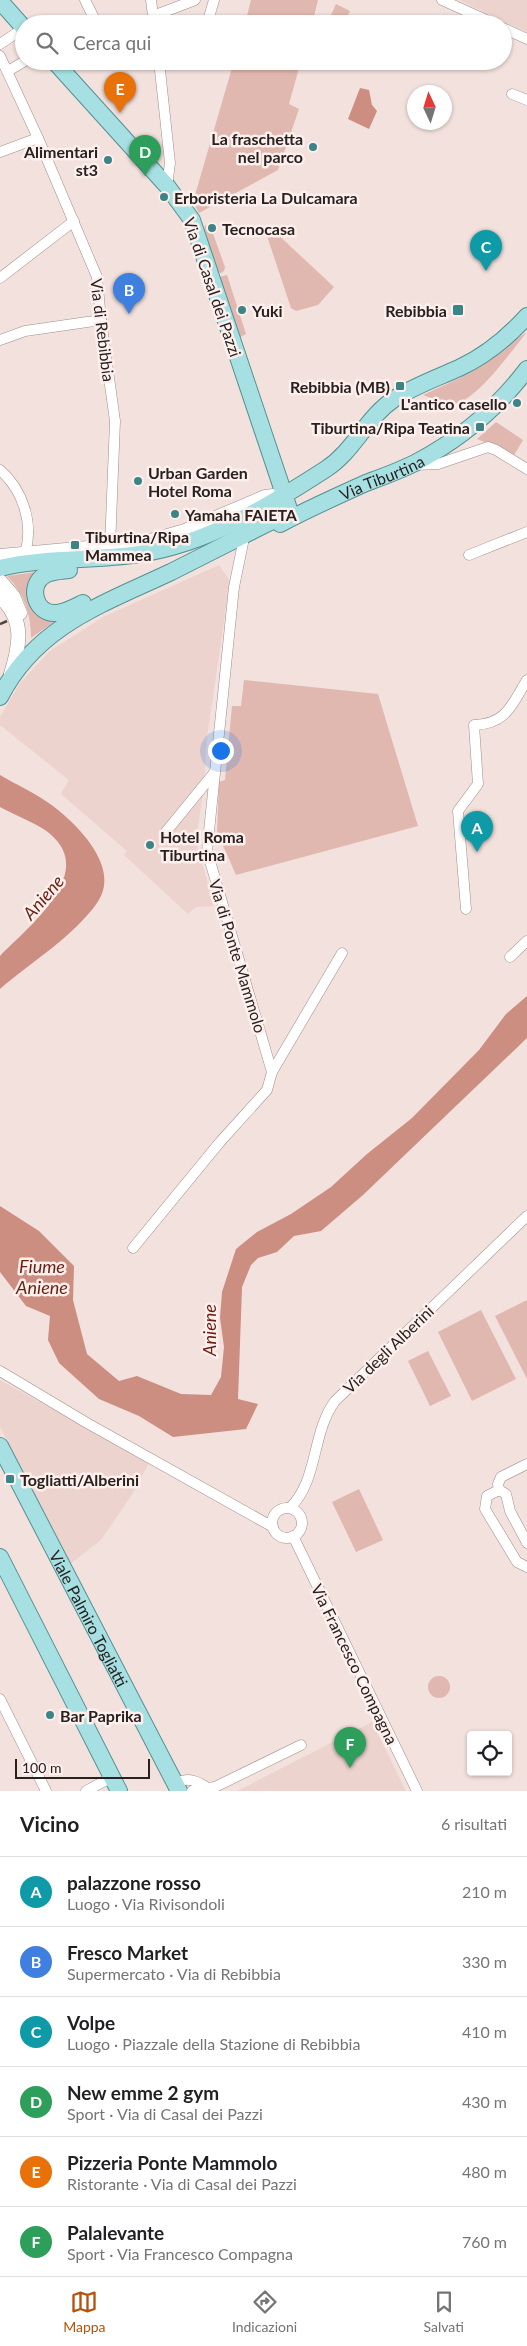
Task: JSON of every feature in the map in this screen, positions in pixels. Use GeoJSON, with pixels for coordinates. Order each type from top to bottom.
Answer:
{"type":"FeatureCollection","features":[{"type":"Feature","properties":{"kind":"main road"},"geometry":{"type":"LineString","coordinates":[[0,1],[15,18]]}},
{"type":"Feature","properties":{"kind":"main road","name":"Via di Casal dei Pazzi"},"geometry":{"type":"LineString","coordinates":[[62,70],[168,186],[192,220],[285,495]]}},
{"type":"Feature","properties":{"kind":"main road","name":"Via Tiburtina"},"geometry":{"type":"LineString","coordinates":[[0,568],[138,554],[201,538],[285,495],[329,467],[347,451],[374,416],[390,402],[412,389],[476,359],[509,334],[527,316]]}},
{"type":"Feature","properties":{"kind":"main road","name":"Via Tiburtina"},"geometry":{"type":"LineString","coordinates":[[215,550],[243,543],[346,492],[412,465],[444,447],[480,420],[499,402],[527,369]]}},
{"type":"Feature","properties":{"kind":"main road","name":"Via Tiburtina"},"geometry":{"type":"LineString","coordinates":[[0,698],[10,677],[32,651],[67,623],[286,514],[289,507],[285,495]]}},
{"type":"Feature","properties":{"kind":"main road"},"geometry":{"type":"LineString","coordinates":[[138,554],[125,561],[105,566],[54,571],[46,574],[35,587],[37,603],[47,611],[58,613],[143,578],[178,568]]}},
{"type":"Feature","properties":{"kind":"main road","name":"Viale Palmiro Togliatti"},"geometry":{"type":"LineString","coordinates":[[0,1446],[177,1787]]}},
{"type":"Feature","properties":{"kind":"main road"},"geometry":{"type":"LineString","coordinates":[[0,1557],[115,1784]]}},
{"type":"Feature","properties":{"kind":"street"},"geometry":{"type":"LineString","coordinates":[[85,0],[92,15]]}},
{"type":"Feature","properties":{"kind":"street"},"geometry":{"type":"LineString","coordinates":[[151,0],[153,15]]}},
{"type":"Feature","properties":{"kind":"street"},"geometry":{"type":"LineString","coordinates":[[164,15],[195,0]]}},
{"type":"Feature","properties":{"kind":"street"},"geometry":{"type":"LineString","coordinates":[[210,15],[214,0]]}},
{"type":"Feature","properties":{"kind":"street"},"geometry":{"type":"LineString","coordinates":[[442,0],[474,15]]}},
{"type":"Feature","properties":{"kind":"street"},"geometry":{"type":"LineString","coordinates":[[512,32],[527,39]]}},
{"type":"Feature","properties":{"kind":"street"},"geometry":{"type":"LineString","coordinates":[[0,44],[15,34]]}},
{"type":"Feature","properties":{"kind":"street","name":"Via di Rebibbia"},"geometry":{"type":"LineString","coordinates":[[0,56],[96,272],[115,421],[110,547]]}},
{"type":"Feature","properties":{"kind":"street"},"geometry":{"type":"LineString","coordinates":[[8,72],[15,67]]}},
{"type":"Feature","properties":{"kind":"street"},"geometry":{"type":"LineString","coordinates":[[159,70],[170,163],[168,186]]}},
{"type":"Feature","properties":{"kind":"street"},"geometry":{"type":"LineString","coordinates":[[512,94],[527,100]]}},
{"type":"Feature","properties":{"kind":"street"},"geometry":{"type":"LineString","coordinates":[[0,152],[38,138]]}},
{"type":"Feature","properties":{"kind":"street"},"geometry":{"type":"LineString","coordinates":[[0,278],[74,221]]}},
{"type":"Feature","properties":{"kind":"street"},"geometry":{"type":"LineString","coordinates":[[0,340],[30,330],[101,320]]}},
{"type":"Feature","properties":{"kind":"street"},"geometry":{"type":"LineString","coordinates":[[412,465],[438,464],[488,447],[526,466]]}},
{"type":"Feature","properties":{"kind":"street"},"geometry":{"type":"LineString","coordinates":[[0,470],[13,485],[26,513],[28,536],[25,553]]}},
{"type":"Feature","properties":{"kind":"street","name":"Via Tiburtina"},"geometry":{"type":"LineString","coordinates":[[0,556],[143,543],[176,534],[264,497],[285,495]]}},
{"type":"Feature","properties":{"kind":"street"},"geometry":{"type":"LineString","coordinates":[[469,555],[527,532]]}},
{"type":"Feature","properties":{"kind":"street","name":"Via di Ponte Mammolo"},"geometry":{"type":"LineString","coordinates":[[243,543],[234,587],[207,851],[272,1072]]}},
{"type":"Feature","properties":{"kind":"street"},"geometry":{"type":"LineString","coordinates":[[0,581],[13,596],[19,608],[22,624],[20,646],[10,677]]}},
{"type":"Feature","properties":{"kind":"street"},"geometry":{"type":"LineString","coordinates":[[0,597],[14,615],[20,646]]}},
{"type":"Feature","properties":{"kind":"street"},"geometry":{"type":"LineString","coordinates":[[466,909],[458,811],[478,784],[474,725],[488,725],[506,715],[527,680]]}},
{"type":"Feature","properties":{"kind":"street"},"geometry":{"type":"LineString","coordinates":[[166,833],[214,772]]}},
{"type":"Feature","properties":{"kind":"street"},"geometry":{"type":"LineString","coordinates":[[510,957],[527,941]]}},
{"type":"Feature","properties":{"kind":"street"},"geometry":{"type":"LineString","coordinates":[[133,1248],[220,1142],[267,1090],[272,1072],[342,953]]}},
{"type":"Feature","properties":{"kind":"street","name":"Via degli Alberini"},"geometry":{"type":"LineString","coordinates":[[290,1508],[305,1489],[323,1422],[335,1401],[527,1216]]}},
{"type":"Feature","properties":{"kind":"street"},"geometry":{"type":"LineString","coordinates":[[0,1371],[103,1433],[273,1527],[276,1533],[283,1537],[293,1536],[301,1528],[302,1522],[298,1512],[290,1508],[282,1509],[275,1514],[273,1527]]}},
{"type":"Feature","properties":{"kind":"street"},"geometry":{"type":"LineString","coordinates":[[499,1490],[498,1484],[501,1477],[527,1464]]}},
{"type":"Feature","properties":{"kind":"street"},"geometry":{"type":"LineString","coordinates":[[527,1543],[510,1511],[506,1494],[499,1490],[492,1492],[487,1496],[485,1509],[517,1562],[527,1567]]}},
{"type":"Feature","properties":{"kind":"street","name":"Via Francesco Compagna"},"geometry":{"type":"LineString","coordinates":[[293,1536],[418,1791]]}},
{"type":"Feature","properties":{"kind":"street"},"geometry":{"type":"LineString","coordinates":[[0,1699],[46,1791]]}},
{"type":"Feature","properties":{"kind":"street"},"geometry":{"type":"LineString","coordinates":[[192,1791],[215,1787],[301,1745]]}},
{"type":"Feature","properties":{"kind":"street"},"geometry":{"type":"LineString","coordinates":[[177,1787],[181,1780],[194,1780],[207,1788]]}},
{"type":"Feature","properties":{"kind":"street"},"geometry":{"type":"LineString","coordinates":[[86,1791],[115,1784]]}},
{"type":"Feature","properties":{"kind":"shaded area"},"geometry":{"type":"Polygon","coordinates":[[[251,0],[318,0],[314,15],[247,15],[251,0]]]}},
{"type":"Feature","properties":{"kind":"shaded area"},"geometry":{"type":"Polygon","coordinates":[[[459,0],[527,0],[527,32],[512,25],[512,15],[490,15],[459,0]]]}},
{"type":"Feature","properties":{"kind":"shaded area"},"geometry":{"type":"Polygon","coordinates":[[[336,4],[350,11],[348,15],[331,15],[336,4]]]}},
{"type":"Feature","properties":{"kind":"shaded area"},"geometry":{"type":"Polygon","coordinates":[[[231,70],[298,70],[289,104],[299,109],[278,170],[199,213],[193,202],[231,70]]]}},
{"type":"Feature","properties":{"kind":"shaded area"},"geometry":{"type":"Polygon","coordinates":[[[205,225],[212,231],[225,267],[221,273],[217,272],[204,230],[205,225]]]}},
{"type":"Feature","properties":{"kind":"shaded area"},"geometry":{"type":"Polygon","coordinates":[[[268,230],[274,231],[334,287],[318,305],[296,311],[291,308],[266,233],[268,230]]]}},
{"type":"Feature","properties":{"kind":"shaded area"},"geometry":{"type":"Polygon","coordinates":[[[227,275],[246,334],[239,338],[219,277],[227,275]]]}},
{"type":"Feature","properties":{"kind":"shaded area"},"geometry":{"type":"Polygon","coordinates":[[[527,332],[492,375],[472,395],[452,404],[423,395],[460,378],[527,332]]]}},
{"type":"Feature","properties":{"kind":"shaded area"},"geometry":{"type":"Polygon","coordinates":[[[496,422],[523,440],[513,457],[477,439],[496,422]]]}},
{"type":"Feature","properties":{"kind":"shaded area"},"geometry":{"type":"Polygon","coordinates":[[[219,565],[230,581],[207,737],[204,787],[196,841],[214,906],[196,907],[188,914],[124,855],[127,851],[61,794],[69,780],[0,725],[0,717],[20,683],[50,651],[103,617],[219,565]]]}},
{"type":"Feature","properties":{"kind":"shaded area"},"geometry":{"type":"Polygon","coordinates":[[[36,572],[32,578],[55,621],[31,638],[30,621],[25,604],[18,589],[7,576],[36,572]]]}},
{"type":"Feature","properties":{"kind":"shaded area"},"geometry":{"type":"Polygon","coordinates":[[[244,680],[378,694],[418,826],[236,875],[217,832],[219,782],[225,780],[232,706],[241,706],[244,680]]]}},
{"type":"Feature","properties":{"kind":"shaded area"},"geometry":{"type":"Polygon","coordinates":[[[527,1300],[527,1379],[495,1316],[527,1300]]]}},
{"type":"Feature","properties":{"kind":"shaded area"},"geometry":{"type":"Polygon","coordinates":[[[481,1310],[516,1379],[472,1401],[438,1332],[481,1310]]]}},
{"type":"Feature","properties":{"kind":"shaded area"},"geometry":{"type":"Polygon","coordinates":[[[428,1351],[451,1396],[430,1406],[408,1361],[428,1351]]]}},
{"type":"Feature","properties":{"kind":"shaded area"},"geometry":{"type":"Polygon","coordinates":[[[0,1380],[149,1463],[131,1496],[101,1540],[70,1564],[0,1427],[0,1380]]]}},
{"type":"Feature","properties":{"kind":"shaded area"},"geometry":{"type":"Polygon","coordinates":[[[359,1489],[383,1540],[356,1552],[332,1502],[359,1489]]]}},
{"type":"Feature","properties":{"kind":"shaded area"},"geometry":{"type":"Polygon","coordinates":[[[439,1676],[447,1679],[450,1687],[447,1695],[439,1698],[431,1695],[428,1687],[431,1679],[439,1676]]]}},
{"type":"Feature","properties":{"kind":"shaded area"},"geometry":{"type":"Polygon","coordinates":[[[372,1722],[406,1791],[237,1791],[372,1722]]]}},
{"type":"Feature","properties":{"kind":"water"},"geometry":{"type":"Polygon","coordinates":[[[360,88],[369,90],[372,105],[377,111],[369,129],[348,119],[360,88]]]}},
{"type":"Feature","properties":{"kind":"water"},"geometry":{"type":"Polygon","coordinates":[[[0,775],[47,802],[74,825],[94,849],[101,863],[104,876],[103,890],[97,903],[87,916],[64,938],[0,989],[0,956],[55,897],[63,880],[66,862],[61,846],[45,830],[0,807],[0,775]]]}},
{"type":"Feature","properties":{"kind":"water","name":"Fiume Aniene"},"geometry":{"type":"Polygon","coordinates":[[[527,996],[527,1038],[363,1195],[321,1231],[294,1236],[277,1252],[258,1258],[251,1265],[242,1287],[238,1399],[258,1404],[246,1429],[173,1437],[139,1416],[99,1399],[59,1363],[48,1340],[50,1316],[26,1306],[0,1272],[0,1206],[39,1231],[74,1266],[73,1300],[87,1354],[119,1381],[137,1376],[181,1394],[211,1395],[221,1377],[224,1347],[220,1318],[222,1292],[236,1249],[257,1232],[291,1214],[331,1187],[367,1154],[412,1118],[479,1050],[506,1014],[527,996]]]}},
{"type":"Feature","properties":{"kind":"railway"},"geometry":{"type":"LineString","coordinates":[[0,624],[7,621]]}},
{"type":"Feature","properties":{"kind":"place","name":"Pizzeria Ponte Mammolo"},"geometry":{"type":"Point","coordinates":[120,113]}},
{"type":"Feature","properties":{"kind":"place","name":"La fraschetta nel parco"},"geometry":{"type":"Point","coordinates":[313,147]}},
{"type":"Feature","properties":{"kind":"place","name":"Alimentari st3"},"geometry":{"type":"Point","coordinates":[108,160]}},
{"type":"Feature","properties":{"kind":"place","name":"New emme 2 gym"},"geometry":{"type":"Point","coordinates":[145,176]}},
{"type":"Feature","properties":{"kind":"place","name":"Erboristeria La Dulcamara"},"geometry":{"type":"Point","coordinates":[164,197]}},
{"type":"Feature","properties":{"kind":"place","name":"Tecnocasa"},"geometry":{"type":"Point","coordinates":[212,228]}},
{"type":"Feature","properties":{"kind":"place","name":"Volpe"},"geometry":{"type":"Point","coordinates":[486,271]}},
{"type":"Feature","properties":{"kind":"place","name":"Yuki"},"geometry":{"type":"Point","coordinates":[242,310]}},
{"type":"Feature","properties":{"kind":"place","name":"Rebibbia"},"geometry":{"type":"Point","coordinates":[458,310]}},
{"type":"Feature","properties":{"kind":"place","name":"Fresco Market"},"geometry":{"type":"Point","coordinates":[129,314]}},
{"type":"Feature","properties":{"kind":"place","name":"Rebibbia (MB)"},"geometry":{"type":"Point","coordinates":[400,386]}},
{"type":"Feature","properties":{"kind":"place","name":"L'antico casello"},"geometry":{"type":"Point","coordinates":[517,403]}},
{"type":"Feature","properties":{"kind":"place","name":"Tiburtina/Ripa Teatina"},"geometry":{"type":"Point","coordinates":[480,427]}},
{"type":"Feature","properties":{"kind":"place","name":"Urban Garden Hotel Roma"},"geometry":{"type":"Point","coordinates":[138,481]}},
{"type":"Feature","properties":{"kind":"place","name":"Yamaha FAIETA"},"geometry":{"type":"Point","coordinates":[175,514]}},
{"type":"Feature","properties":{"kind":"place","name":"Tiburtina/Ripa Mammea"},"geometry":{"type":"Point","coordinates":[75,545]}},
{"type":"Feature","properties":{"kind":"place","name":"Hotel Roma Tiburtina"},"geometry":{"type":"Point","coordinates":[150,845]}},
{"type":"Feature","properties":{"kind":"place","name":"palazzone rosso"},"geometry":{"type":"Point","coordinates":[477,852]}},
{"type":"Feature","properties":{"kind":"place","name":"Togliatti/Alberini"},"geometry":{"type":"Point","coordinates":[10,1479]}},
{"type":"Feature","properties":{"kind":"place","name":"Bar Paprika"},"geometry":{"type":"Point","coordinates":[50,1715]}},
{"type":"Feature","properties":{"kind":"place","name":"Palalevante"},"geometry":{"type":"Point","coordinates":[350,1768]}},
{"type":"Feature","properties":{"kind":"water label","name":"Aniene"},"geometry":{"type":"Point","coordinates":[43,897]}},
{"type":"Feature","properties":{"kind":"water label","name":"Aniene"},"geometry":{"type":"Point","coordinates":[209,1330]}}]}
